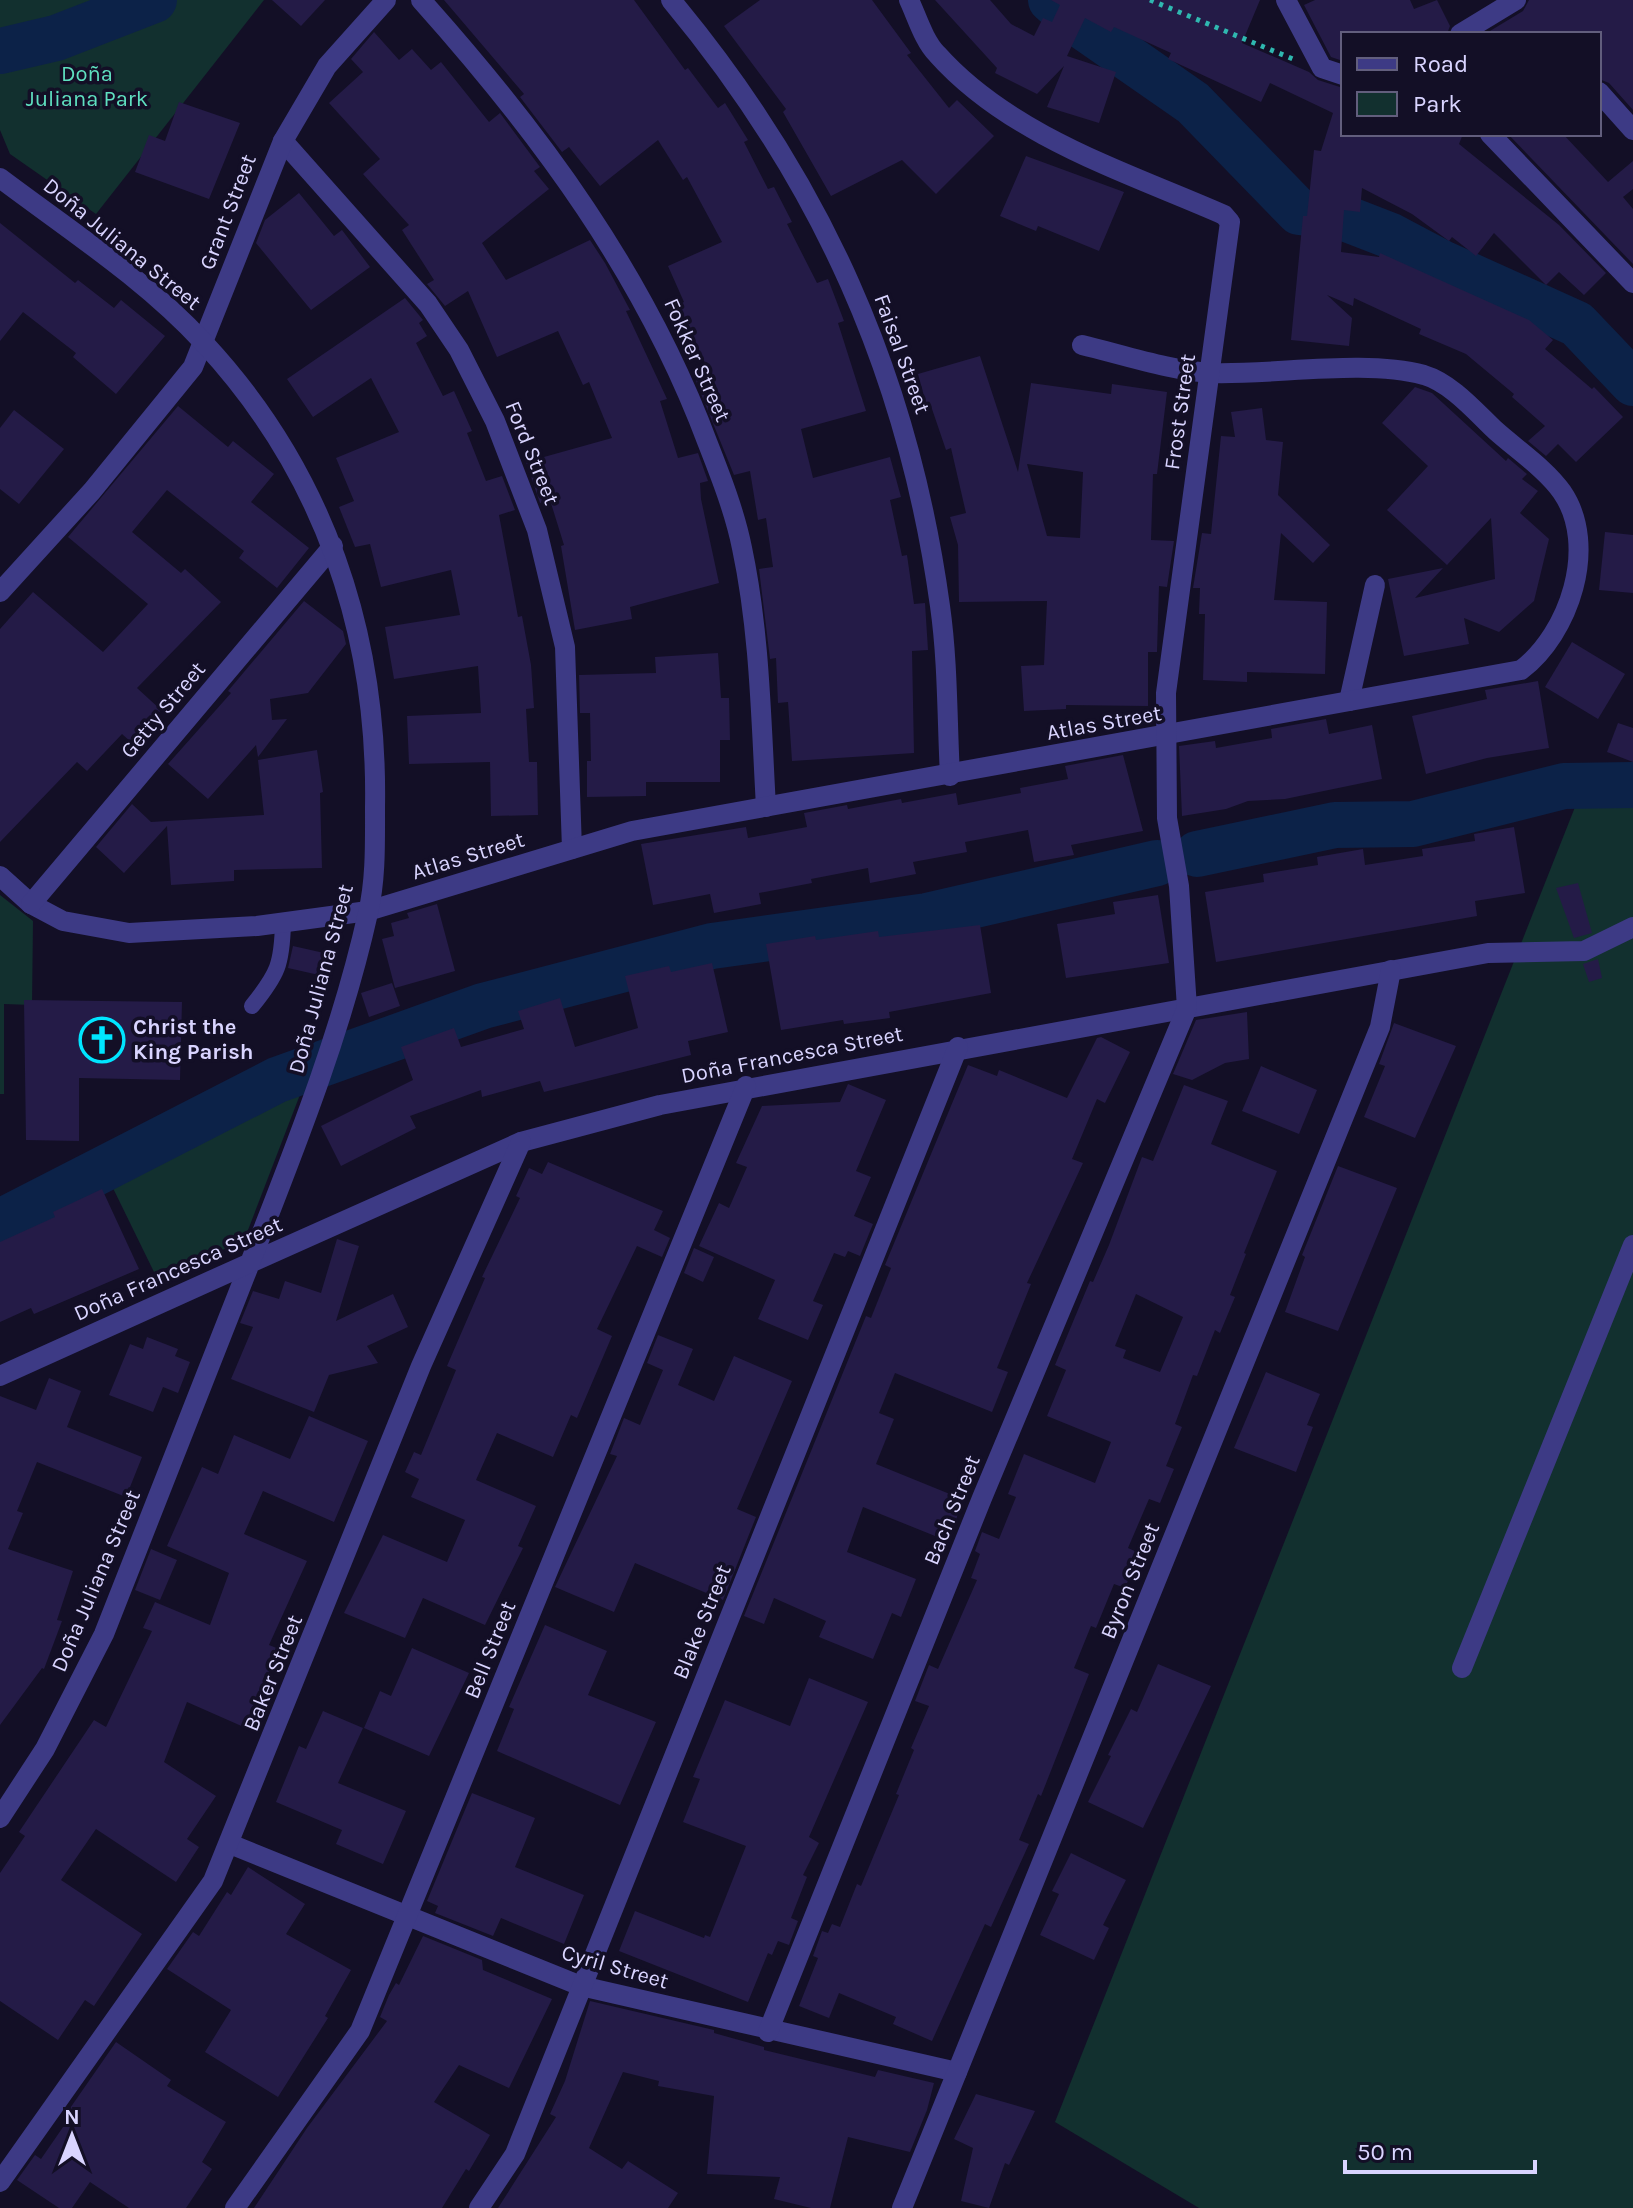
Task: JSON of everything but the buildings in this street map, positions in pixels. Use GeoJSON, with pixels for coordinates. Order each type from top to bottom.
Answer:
{"type":"FeatureCollection","features":[{"type":"Feature","properties":{"kind":"street","name":"Grant Street"},"geometry":{"type":"LineString","coordinates":[[0,592],[185,380],[204,343],[283,141],[327,66],[386,0]]}},
{"type":"Feature","properties":{"kind":"street","name":"Fokker Street"},"geometry":{"type":"LineString","coordinates":[[421,0],[496,84],[549,151],[650,310],[685,382],[742,546],[759,662],[766,807]]}},
{"type":"Feature","properties":{"kind":"street","name":"Faisal Street"},"geometry":{"type":"LineString","coordinates":[[671,0],[741,86],[781,151],[855,294],[898,402],[919,486],[940,609],[950,776]]}},
{"type":"Feature","properties":{"kind":"street","name":"Frost Street"},"geometry":{"type":"LineString","coordinates":[[909,0],[935,52],[977,91],[1044,135],[1224,215],[1230,222],[1166,693],[1167,818],[1179,886],[1187,1008]]}},
{"type":"Feature","properties":{"kind":"street"},"geometry":{"type":"LineString","coordinates":[[1463,32],[1516,0]]}},
{"type":"Feature","properties":{"kind":"street"},"geometry":{"type":"LineString","coordinates":[[1293,2],[1322,68],[1341,74]]}},
{"type":"Feature","properties":{"kind":"street"},"geometry":{"type":"LineString","coordinates":[[1601,94],[1633,130]]}},
{"type":"Feature","properties":{"kind":"street"},"geometry":{"type":"LineString","coordinates":[[1492,136],[1633,283]]}},
{"type":"Feature","properties":{"kind":"street","name":"Ford Street"},"geometry":{"type":"LineString","coordinates":[[283,141],[428,304],[459,350],[495,421],[537,530],[565,647],[572,849]]}},
{"type":"Feature","properties":{"kind":"street","name":"Doña Juliana Street"},"geometry":{"type":"LineString","coordinates":[[0,178],[121,269],[204,343],[263,418],[296,467],[333,546],[368,673],[374,721],[375,829],[368,911],[323,1074],[104,1634],[45,1749],[0,1818]]}},
{"type":"Feature","properties":{"kind":"street","name":"Atlas Street"},"geometry":{"type":"LineString","coordinates":[[0,876],[31,904],[63,921],[129,933],[184,932],[283,923],[368,911],[632,831],[950,776],[1521,670],[1539,656],[1555,634],[1574,582],[1579,551],[1576,523],[1562,491],[1453,391],[1427,376],[1395,370],[1209,374],[1082,345]]}},
{"type":"Feature","properties":{"kind":"street","name":"Getty Street"},"geometry":{"type":"LineString","coordinates":[[31,904],[333,546]]}},
{"type":"Feature","properties":{"kind":"street"},"geometry":{"type":"LineString","coordinates":[[1349,701],[1375,585]]}},
{"type":"Feature","properties":{"kind":"street","name":"Doña Francesca Street"},"geometry":{"type":"LineString","coordinates":[[0,1376],[521,1142],[746,1086],[958,1047],[1488,953],[1584,951],[1633,927]]}},
{"type":"Feature","properties":{"kind":"street","name":"Byron Street"},"geometry":{"type":"LineString","coordinates":[[902,2208],[1380,1027],[1391,970]]}},
{"type":"Feature","properties":{"kind":"street","name":"Bach Street"},"geometry":{"type":"LineString","coordinates":[[768,2032],[982,1498],[1187,1008]]}},
{"type":"Feature","properties":{"kind":"street","name":"Blake Street"},"geometry":{"type":"LineString","coordinates":[[479,2208],[515,2154],[958,1047]]}},
{"type":"Feature","properties":{"kind":"street","name":"Bell Street"},"geometry":{"type":"LineString","coordinates":[[235,2208],[360,2031],[746,1086]]}},
{"type":"Feature","properties":{"kind":"street","name":"Baker Street"},"geometry":{"type":"LineString","coordinates":[[0,2182],[213,1881],[421,1366],[521,1142]]}},
{"type":"Feature","properties":{"kind":"street"},"geometry":{"type":"LineString","coordinates":[[1462,1668],[1633,1245]]}},
{"type":"Feature","properties":{"kind":"street","name":"Cyril Street"},"geometry":{"type":"LineString","coordinates":[[230,1844],[581,1986],[768,2032],[957,2072]]}},
{"type":"Feature","properties":{"kind":"lane"},"geometry":{"type":"LineString","coordinates":[[252,1006],[276,977],[283,960],[283,923]]}},
{"type":"Feature","properties":{"kind":"path"},"geometry":{"type":"LineString","coordinates":[[1150,0],[1287,57]]}},
{"type":"Feature","properties":{"kind":"green space","name":"Doña Juliana Park"},"geometry":{"type":"Polygon","coordinates":[[[0,0],[264,0],[96,214],[10,154],[0,130],[0,0]]]}},
{"type":"Feature","properties":{"kind":"green space"},"geometry":{"type":"Polygon","coordinates":[[[1579,797],[1633,803],[1633,2208],[1199,2208],[1055,2122],[1579,797]]]}},
{"type":"Feature","properties":{"kind":"green space"},"geometry":{"type":"Polygon","coordinates":[[[0,895],[33,921],[32,1005],[4,1004],[4,1094],[0,1094],[0,895]]]}},
{"type":"Feature","properties":{"kind":"green space"},"geometry":{"type":"Polygon","coordinates":[[[306,1079],[243,1243],[154,1272],[110,1182],[306,1079]]]}},
{"type":"Feature","properties":{"kind":"waterway"},"geometry":{"type":"LineString","coordinates":[[0,51],[56,38],[154,0]]}},
{"type":"Feature","properties":{"kind":"waterway"},"geometry":{"type":"LineString","coordinates":[[1051,0],[1075,21],[1193,103],[1299,212],[1342,217],[1391,236],[1444,264],[1577,324],[1633,383]]}},
{"type":"Feature","properties":{"kind":"waterway"},"geometry":{"type":"LineString","coordinates":[[1197,854],[1335,825],[1413,824],[1564,786],[1633,785]]}},
{"type":"Feature","properties":{"kind":"waterway"},"geometry":{"type":"LineString","coordinates":[[0,1222],[277,1080],[483,1006],[712,946],[927,916],[1157,863]]}},
{"type":"Feature","properties":{"kind":"place","name":"Christ the King Parish"},"geometry":{"type":"Point","coordinates":[102,1040]}}]}
